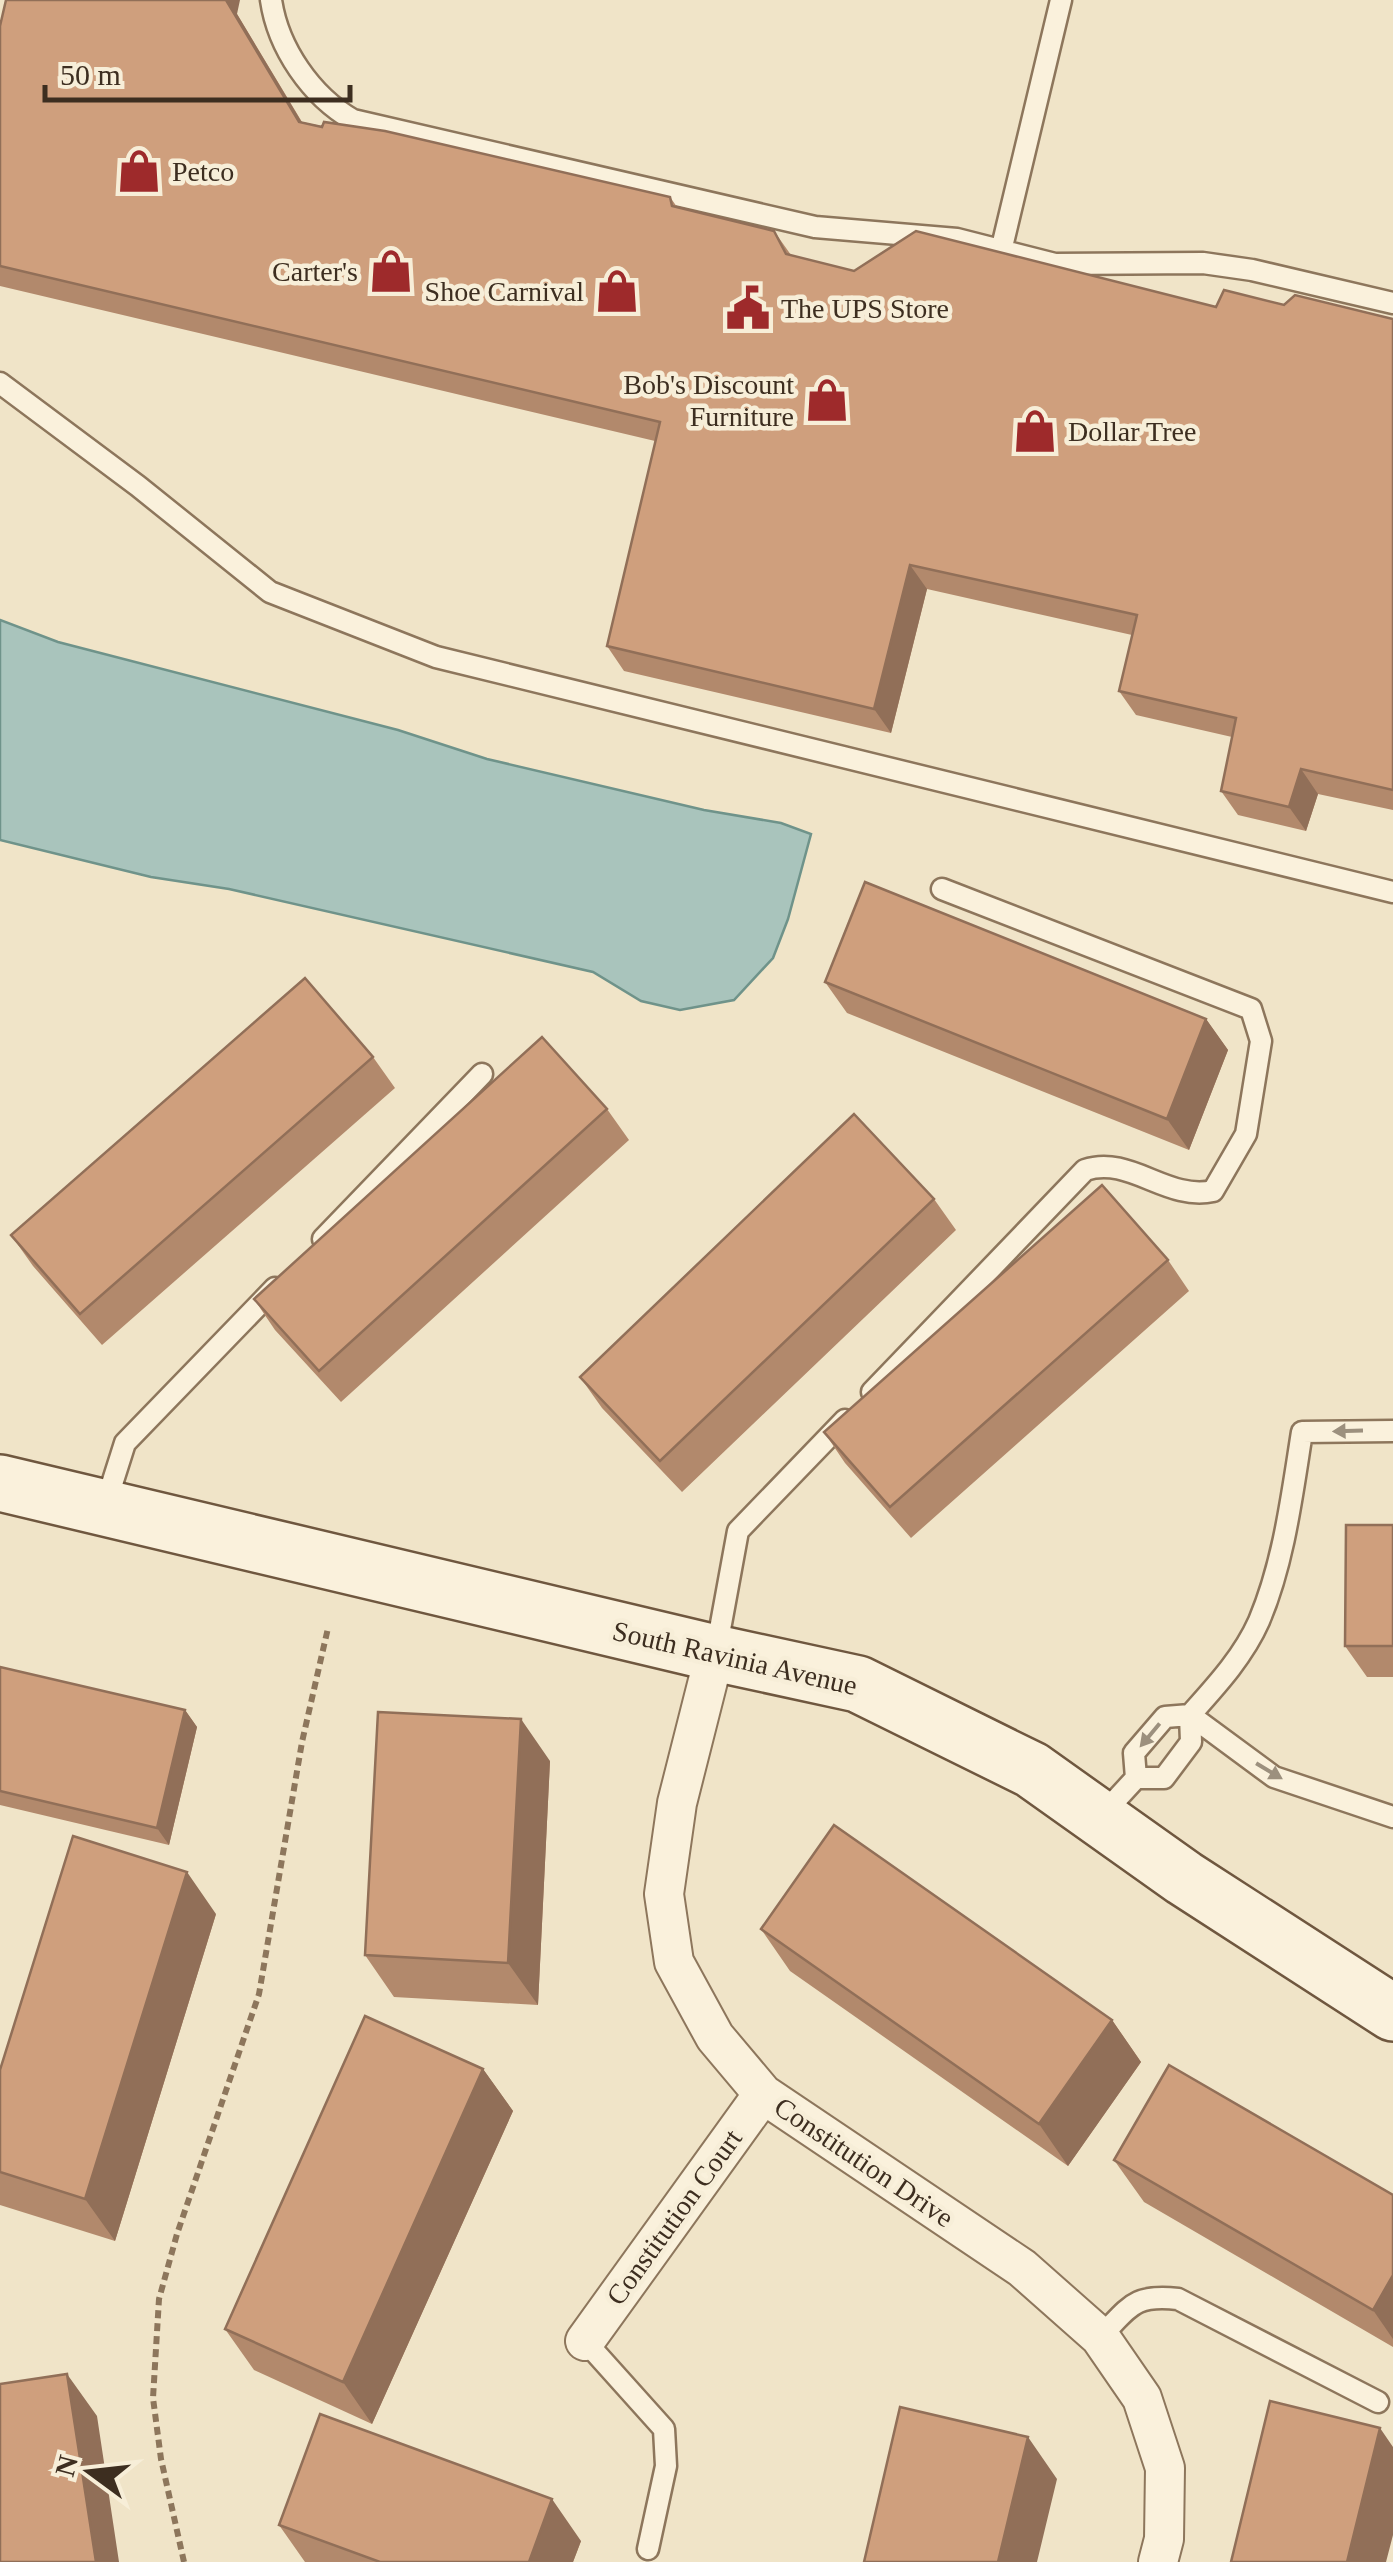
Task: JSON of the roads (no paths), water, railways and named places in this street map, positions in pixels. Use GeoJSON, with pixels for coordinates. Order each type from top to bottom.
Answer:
{"type":"FeatureCollection","features":[{"type":"Feature","properties":{"kind":"street","name":"South Ravinia Avenue"},"geometry":{"type":"LineString","coordinates":[[0,1482],[858,1684],[1032,1770],[1184,1878],[1393,2013]]}},
{"type":"Feature","properties":{"kind":"street","name":"Constitution Drive"},"geometry":{"type":"LineString","coordinates":[[715,1653],[677,1802],[664,1894],[674,1962],[715,2038],[762,2094],[1022,2268],[1100,2337],[1142,2398],[1165,2468],[1164,2539],[1158,2562]]}},
{"type":"Feature","properties":{"kind":"street","name":"Constitution Court"},"geometry":{"type":"LineString","coordinates":[[585,2341],[762,2094]]}},
{"type":"Feature","properties":{"kind":"lane"},"geometry":{"type":"LineString","coordinates":[[271,0],[274,18],[302,74],[336,110],[353,120],[816,228],[956,240],[1054,264],[1204,262],[1393,304]]}},
{"type":"Feature","properties":{"kind":"lane"},"geometry":{"type":"LineString","coordinates":[[1001,252],[1061,0]]}},
{"type":"Feature","properties":{"kind":"lane"},"geometry":{"type":"LineString","coordinates":[[0,383],[138,486],[270,592],[436,657],[1393,892]]}},
{"type":"Feature","properties":{"kind":"lane"},"geometry":{"type":"LineString","coordinates":[[715,1653],[738,1531],[1085,1170],[1105,1164],[1192,1196],[1213,1191],[1246,1134],[1261,1041],[1252,1009],[942,889]]}},
{"type":"Feature","properties":{"kind":"lane"},"geometry":{"type":"LineString","coordinates":[[104,1508],[125,1443],[482,1074]]}},
{"type":"Feature","properties":{"kind":"lane"},"geometry":{"type":"LineString","coordinates":[[1136,1778],[1164,1778],[1191,1742],[1190,1715],[1226,1676],[1258,1622],[1287,1526],[1302,1432],[1393,1431]]}},
{"type":"Feature","properties":{"kind":"lane"},"geometry":{"type":"LineString","coordinates":[[1100,1818],[1136,1778],[1134,1753],[1165,1717],[1190,1715],[1274,1777],[1393,1817]]}},
{"type":"Feature","properties":{"kind":"lane"},"geometry":{"type":"LineString","coordinates":[[1100,2337],[1135,2301],[1156,2296],[1178,2299],[1378,2402]]}},
{"type":"Feature","properties":{"kind":"lane"},"geometry":{"type":"LineString","coordinates":[[585,2341],[664,2429],[666,2466],[648,2549]]}},
{"type":"Feature","properties":{"kind":"water"},"geometry":{"type":"Polygon","coordinates":[[[0,620],[58,642],[398,730],[487,759],[704,810],[781,823],[811,834],[773,958],[734,1000],[680,1010],[641,1001],[593,972],[229,889],[151,877],[0,840],[0,620]]]}},
{"type":"Feature","properties":{"kind":"place","name":"Petco"},"geometry":{"type":"Point","coordinates":[139,171]}},
{"type":"Feature","properties":{"kind":"place","name":"Carter's"},"geometry":{"type":"Point","coordinates":[391,271]}},
{"type":"Feature","properties":{"kind":"place","name":"Shoe Carnival"},"geometry":{"type":"Point","coordinates":[617,291]}},
{"type":"Feature","properties":{"kind":"place","name":"The UPS Store"},"geometry":{"type":"Point","coordinates":[748,308]}},
{"type":"Feature","properties":{"kind":"place","name":"Bob's Discount Furniture"},"geometry":{"type":"Point","coordinates":[827,400]}},
{"type":"Feature","properties":{"kind":"place","name":"Dollar Tree"},"geometry":{"type":"Point","coordinates":[1035,431]}}]}
